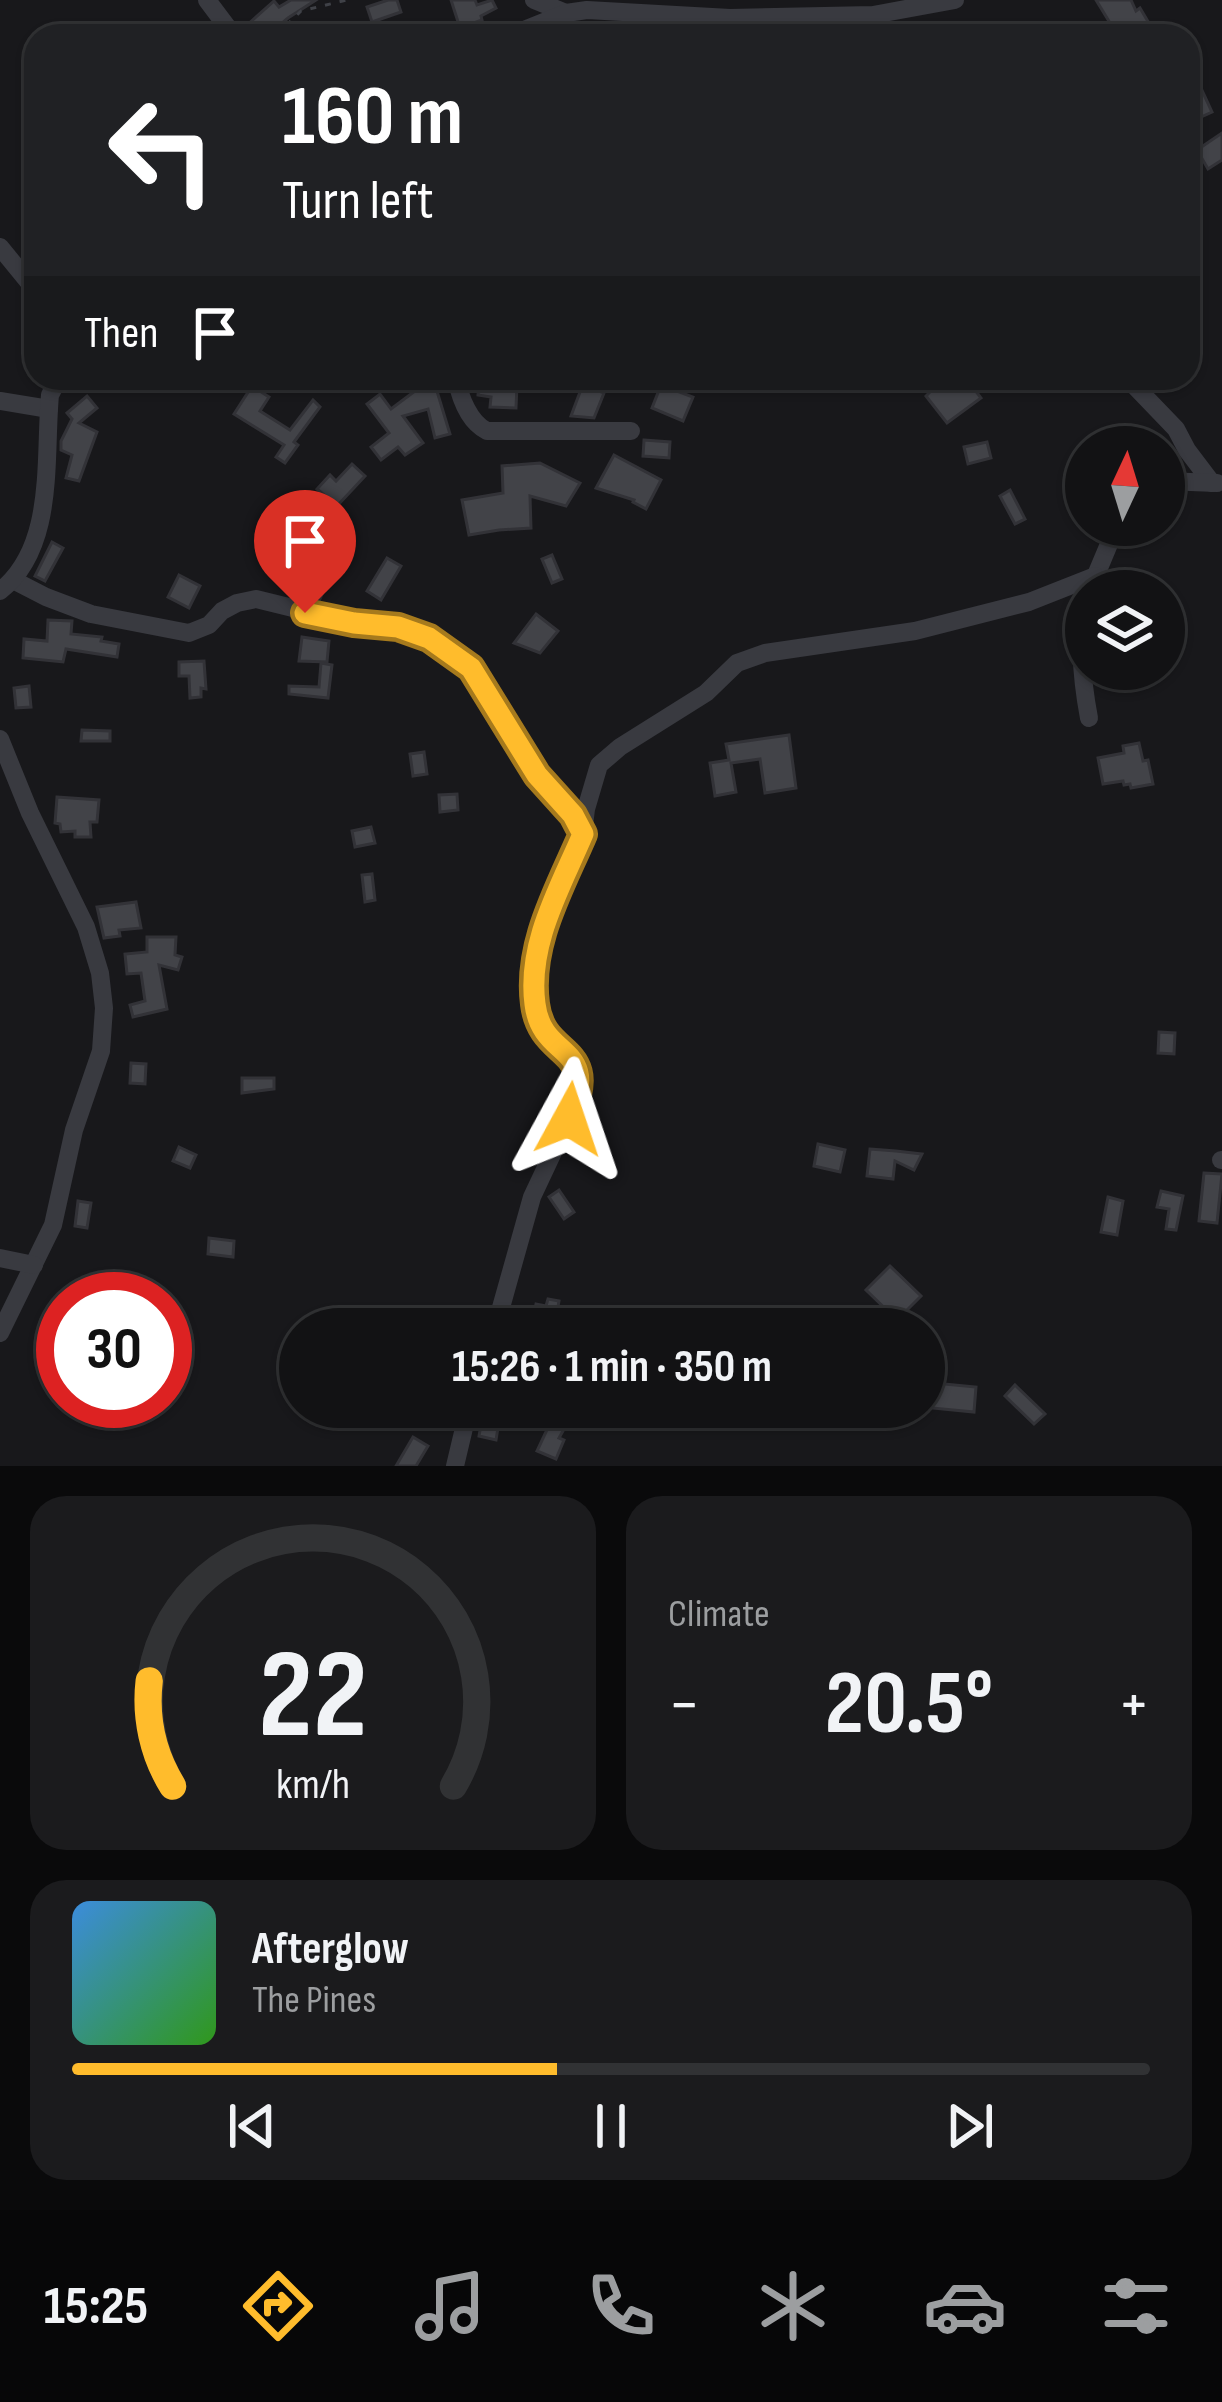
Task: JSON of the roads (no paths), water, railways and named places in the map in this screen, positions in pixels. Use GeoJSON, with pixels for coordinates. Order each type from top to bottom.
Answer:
{"type":"FeatureCollection","features":[{"type":"Feature","properties":{"kind":"street"},"geometry":{"type":"LineString","coordinates":[[207,0],[226,24]]}},
{"type":"Feature","properties":{"kind":"street"},"geometry":{"type":"LineString","coordinates":[[535,0],[566,13]]}},
{"type":"Feature","properties":{"kind":"street"},"geometry":{"type":"LineString","coordinates":[[539,24],[566,13],[601,11],[730,18],[873,16],[955,0]]}},
{"type":"Feature","properties":{"kind":"street"},"geometry":{"type":"LineString","coordinates":[[871,24],[873,16]]}},
{"type":"Feature","properties":{"kind":"street"},"geometry":{"type":"LineString","coordinates":[[0,247],[24,276]]}},
{"type":"Feature","properties":{"kind":"street"},"geometry":{"type":"LineString","coordinates":[[53,390],[42,517],[7,586],[91,614],[189,632],[201,630],[236,603],[256,599],[354,623],[398,627],[429,638],[471,668],[537,775],[573,815],[583,834]]}},
{"type":"Feature","properties":{"kind":"street"},"geometry":{"type":"LineString","coordinates":[[459,390],[470,413],[487,430],[632,431]]}},
{"type":"Feature","properties":{"kind":"street"},"geometry":{"type":"LineString","coordinates":[[1139,390],[1217,483]]}},
{"type":"Feature","properties":{"kind":"street"},"geometry":{"type":"LineString","coordinates":[[0,401],[49,409]]}},
{"type":"Feature","properties":{"kind":"street"},"geometry":{"type":"LineString","coordinates":[[1185,482],[1217,483]]}},
{"type":"Feature","properties":{"kind":"street"},"geometry":{"type":"LineString","coordinates":[[501,1308],[532,1197],[580,1095],[580,1074],[574,1062],[545,1031],[536,1011],[533,974],[541,932],[583,834],[599,765],[706,693],[737,663],[765,653],[915,631],[1065,591]]}},
{"type":"Feature","properties":{"kind":"street"},"geometry":{"type":"LineString","coordinates":[[1086,690],[1089,718]]}},
{"type":"Feature","properties":{"kind":"street"},"geometry":{"type":"LineString","coordinates":[[0,739],[86,927],[100,973],[104,1008],[101,1051],[74,1130],[52,1226],[0,1334]]}},
{"type":"Feature","properties":{"kind":"street"},"geometry":{"type":"LineString","coordinates":[[0,1258],[34,1265]]}},
{"type":"Feature","properties":{"kind":"street"},"geometry":{"type":"LineString","coordinates":[[455,1466],[465,1428]]}}]}
